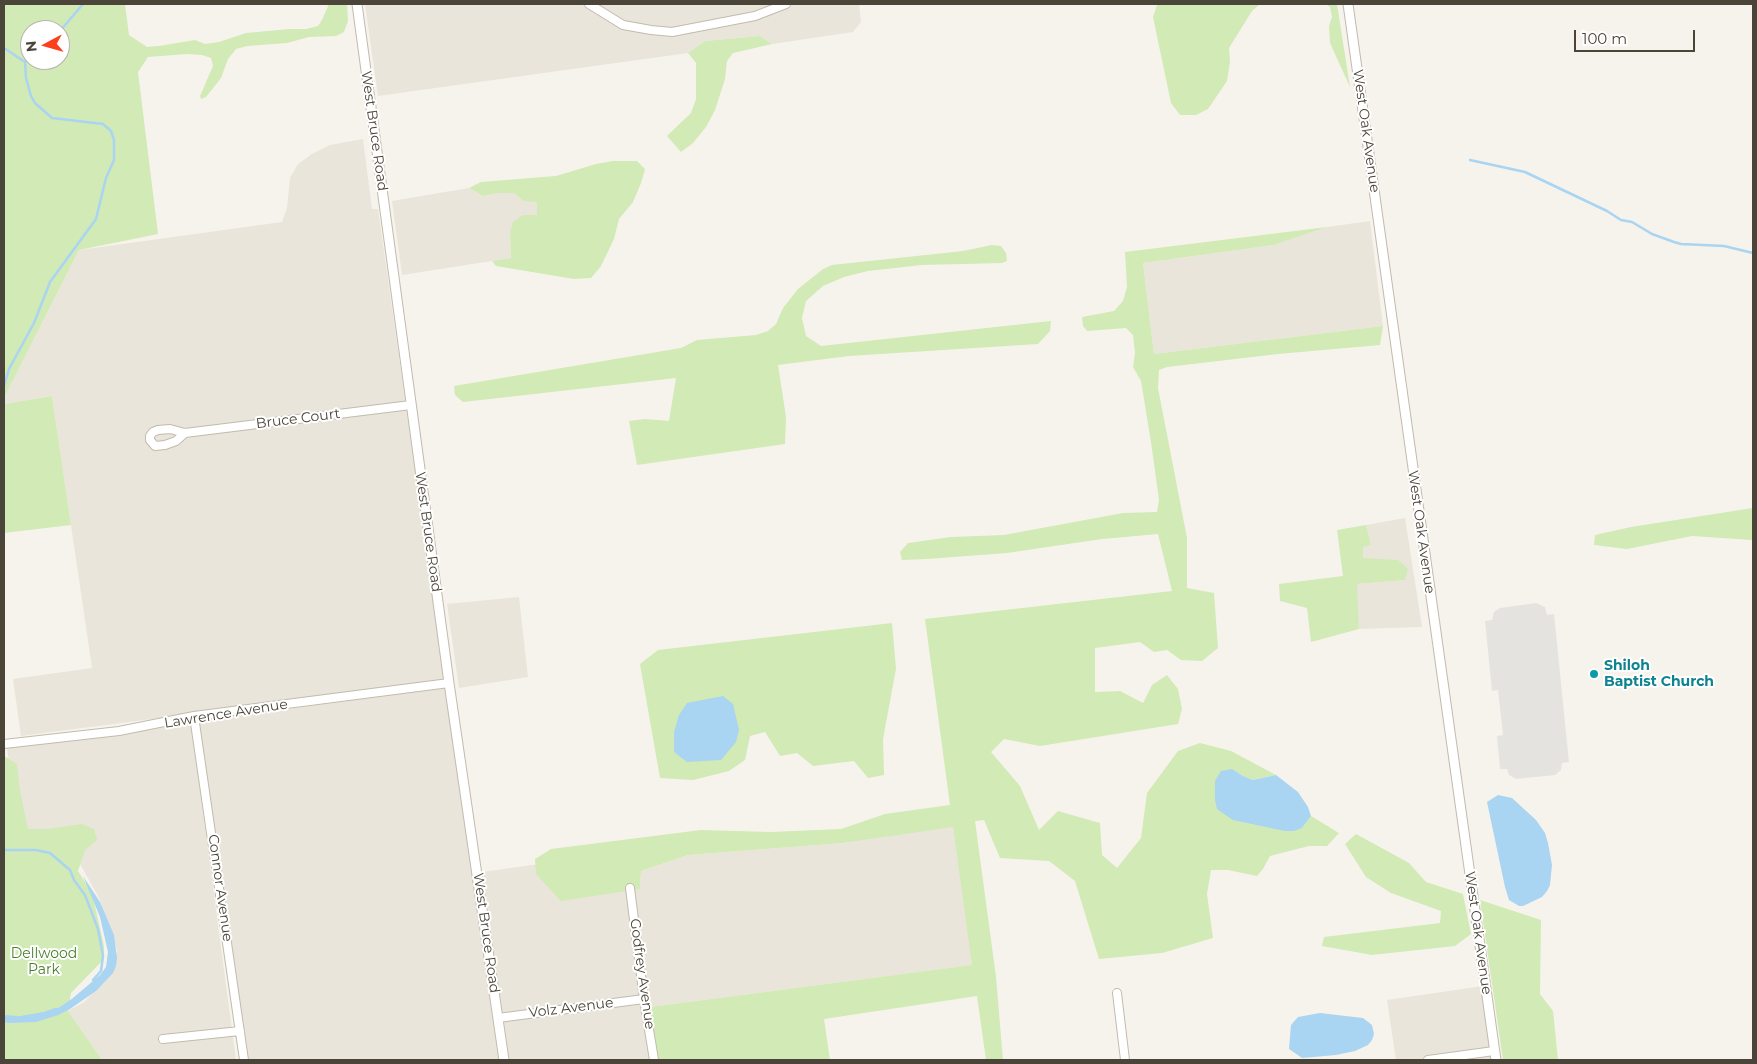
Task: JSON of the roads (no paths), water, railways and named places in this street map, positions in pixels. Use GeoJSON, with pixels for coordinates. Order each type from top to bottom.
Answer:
{"type":"FeatureCollection","features":[{"type":"Feature","properties":{"kind":"street","name":"West Bruce Road"},"geometry":{"type":"LineString","coordinates":[[357,4],[449,683],[504,1060]]}},
{"type":"Feature","properties":{"kind":"street"},"geometry":{"type":"LineString","coordinates":[[589,4],[623,25],[672,32],[755,16],[786,4]]}},
{"type":"Feature","properties":{"kind":"street","name":"West Oak Avenue"},"geometry":{"type":"LineString","coordinates":[[1348,4],[1495,1056]]}},
{"type":"Feature","properties":{"kind":"street","name":"Bruce Court"},"geometry":{"type":"LineString","coordinates":[[185,433],[411,405]]}},
{"type":"Feature","properties":{"kind":"street","name":"Lawrence Avenue"},"geometry":{"type":"LineString","coordinates":[[4,744],[144,727],[194,716],[449,683]]}},
{"type":"Feature","properties":{"kind":"street","name":"Connor Avenue"},"geometry":{"type":"LineString","coordinates":[[194,716],[244,1060]]}},
{"type":"Feature","properties":{"kind":"street","name":"Godfrey Avenue"},"geometry":{"type":"LineString","coordinates":[[630,888],[654,1060]]}},
{"type":"Feature","properties":{"kind":"street"},"geometry":{"type":"LineString","coordinates":[[1117,993],[1125,1060]]}},
{"type":"Feature","properties":{"kind":"street","name":"Volz Avenue"},"geometry":{"type":"LineString","coordinates":[[498,1018],[644,999]]}},
{"type":"Feature","properties":{"kind":"street"},"geometry":{"type":"LineString","coordinates":[[163,1039],[240,1031]]}},
{"type":"Feature","properties":{"kind":"street"},"geometry":{"type":"LineString","coordinates":[[1428,1060],[1495,1056]]}},
{"type":"Feature","properties":{"kind":"water"},"geometry":{"type":"Polygon","coordinates":[[[723,696],[733,704],[739,730],[736,742],[721,760],[687,762],[674,752],[674,732],[679,715],[687,703],[723,696]]]}},
{"type":"Feature","properties":{"kind":"water"},"geometry":{"type":"Polygon","coordinates":[[[1232,769],[1253,780],[1276,775],[1298,792],[1308,807],[1311,816],[1302,828],[1294,831],[1285,831],[1233,820],[1217,809],[1215,800],[1215,781],[1221,771],[1232,769]]]}},
{"type":"Feature","properties":{"kind":"water"},"geometry":{"type":"Polygon","coordinates":[[[1498,795],[1512,798],[1536,820],[1545,833],[1548,843],[1552,865],[1550,885],[1542,897],[1523,906],[1519,906],[1509,900],[1505,887],[1487,802],[1498,795]]]}},
{"type":"Feature","properties":{"kind":"water"},"geometry":{"type":"Polygon","coordinates":[[[83,876],[100,902],[114,935],[117,958],[113,973],[96,991],[58,1015],[36,1022],[4,1022],[4,1015],[30,1017],[48,1013],[60,1007],[100,975],[106,967],[108,952],[100,917],[83,876]]]}},
{"type":"Feature","properties":{"kind":"water"},"geometry":{"type":"Polygon","coordinates":[[[1320,1013],[1363,1018],[1372,1025],[1374,1034],[1372,1040],[1368,1045],[1355,1051],[1302,1058],[1289,1049],[1291,1025],[1298,1017],[1320,1013]]]}},
{"type":"Feature","properties":{"kind":"waterway"},"geometry":{"type":"LineString","coordinates":[[69,20],[83,4]]}},
{"type":"Feature","properties":{"kind":"waterway"},"geometry":{"type":"LineString","coordinates":[[4,48],[20,59]]}},
{"type":"Feature","properties":{"kind":"waterway"},"geometry":{"type":"LineString","coordinates":[[4,386],[9,369],[34,323],[50,282],[96,219],[106,178],[114,160],[114,140],[111,131],[103,124],[52,118],[35,103],[31,96],[26,70]]}},
{"type":"Feature","properties":{"kind":"waterway"},"geometry":{"type":"LineString","coordinates":[[1470,160],[1525,172],[1607,211],[1621,220],[1632,222],[1652,234],[1674,242],[1724,246],[1753,253]]}},
{"type":"Feature","properties":{"kind":"waterway"},"geometry":{"type":"LineString","coordinates":[[4,850],[36,850],[50,853],[70,870],[74,880],[85,895],[98,929],[103,956],[101,971],[93,980]]}},
{"type":"Feature","properties":{"kind":"waterway"},"geometry":{"type":"LineString","coordinates":[[22,1017],[56,1009]]}},
{"type":"Feature","properties":{"kind":"place","name":"Shiloh Baptist Church"},"geometry":{"type":"Point","coordinates":[1594,674]}},
{"type":"Feature","properties":{"kind":"park label","name":"Dellwood Park"},"geometry":{"type":"Point","coordinates":[44,962]}}]}
